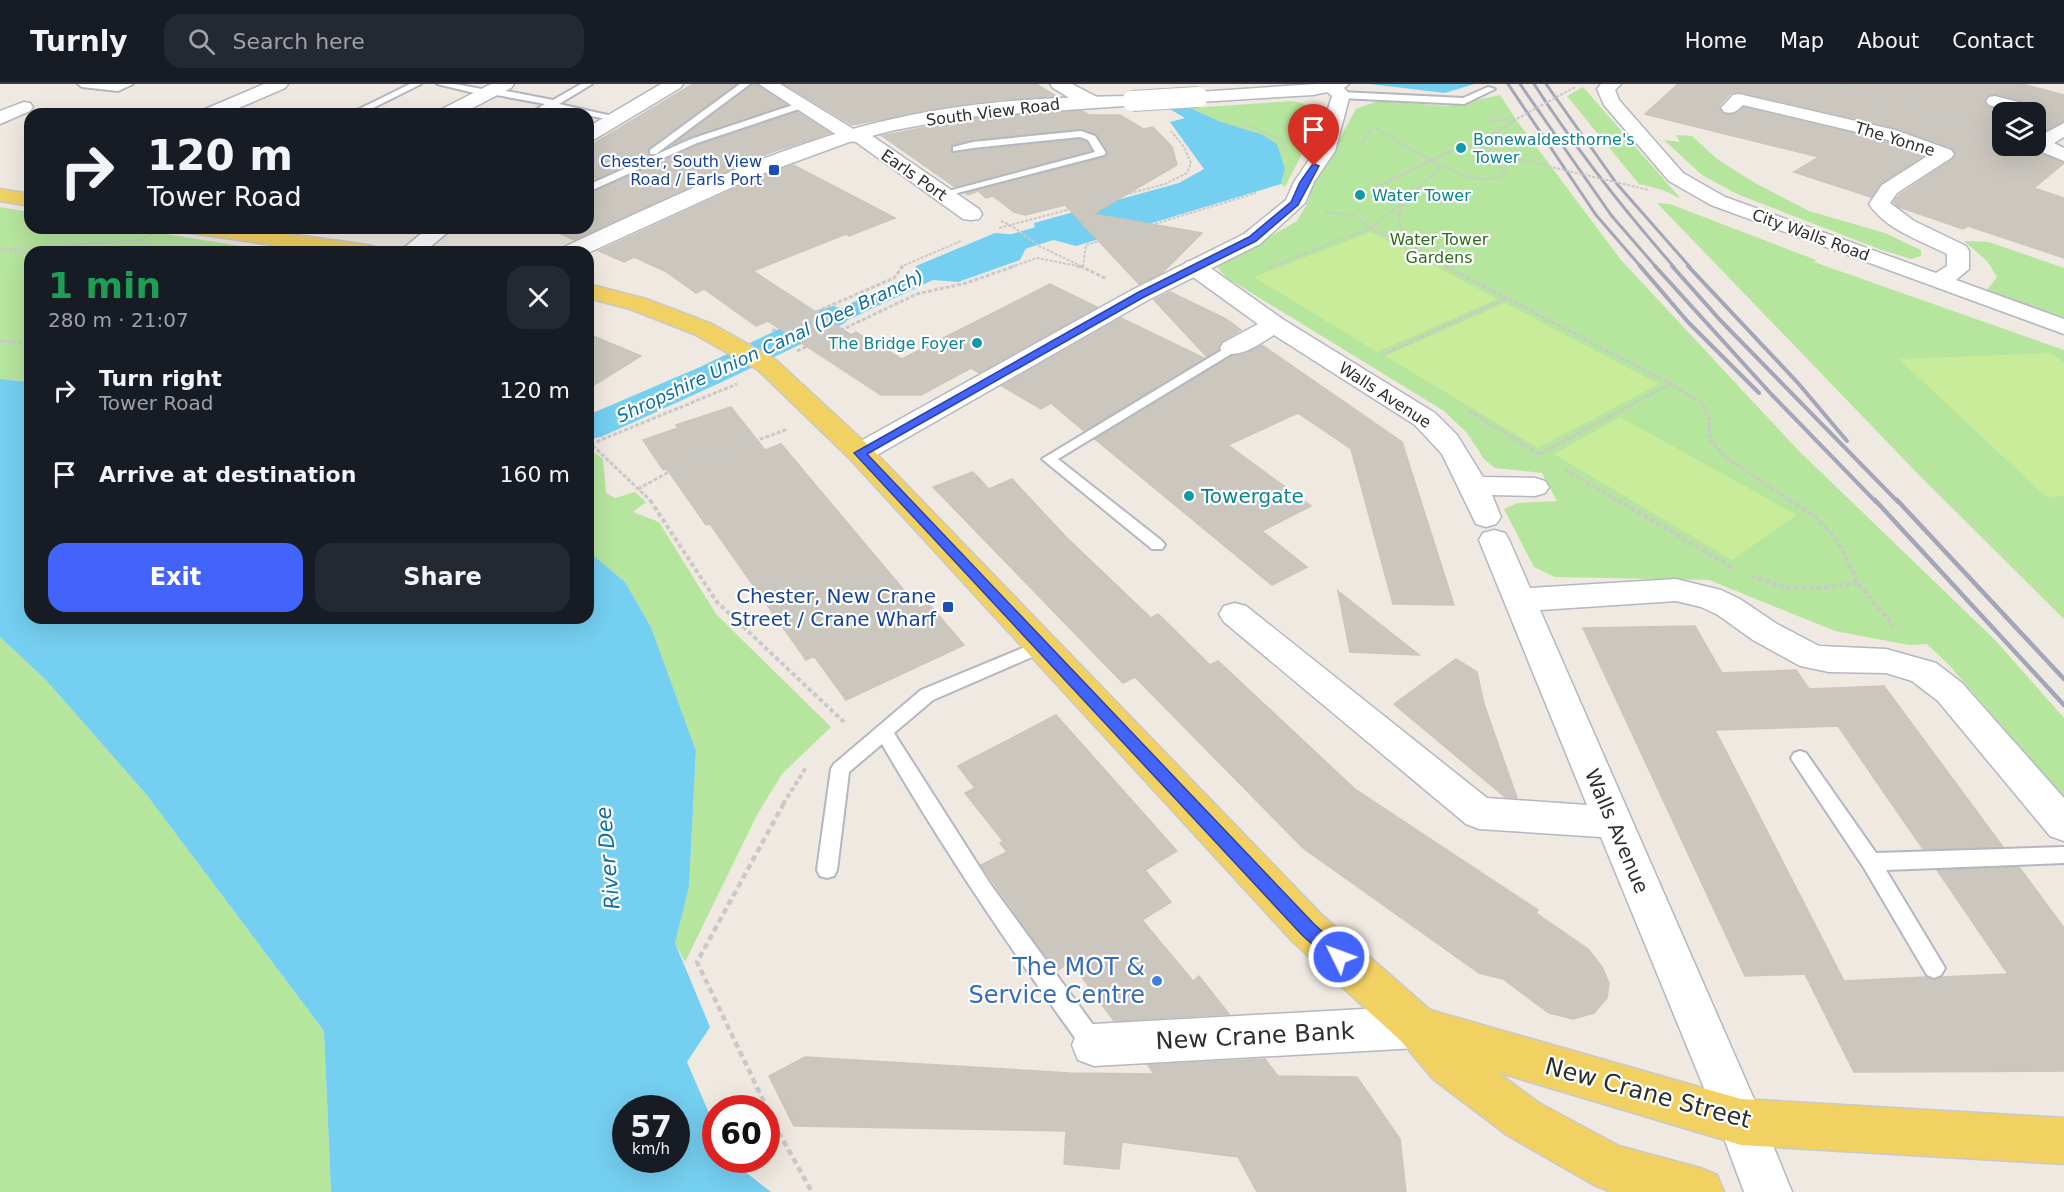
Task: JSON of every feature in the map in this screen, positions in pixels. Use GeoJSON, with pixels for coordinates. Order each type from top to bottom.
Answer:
{"type":"FeatureCollection","features":[{"type":"Feature","properties":{"kind":"main road"},"geometry":{"type":"LineString","coordinates":[[256,234],[330,246]]}},
{"type":"Feature","properties":{"kind":"main road","name":"New Crane Street"},"geometry":{"type":"LineString","coordinates":[[594,293],[638,304],[703,329],[767,365],[860,453],[1308,929],[1417,1027],[1449,1064],[1523,1119],[1611,1168],[1700,1192]]}},
{"type":"Feature","properties":{"kind":"main road","name":"New Crane Street"},"geometry":{"type":"LineString","coordinates":[[1417,1027],[1741,1122],[2064,1141]]}},
{"type":"Feature","properties":{"kind":"street"},"geometry":{"type":"LineString","coordinates":[[224,108],[279,84]]}},
{"type":"Feature","properties":{"kind":"street"},"geometry":{"type":"LineString","coordinates":[[594,131],[674,84]]}},
{"type":"Feature","properties":{"kind":"street","name":"Earls Port"},"geometry":{"type":"LineString","coordinates":[[768,84],[855,136],[971,214]]}},
{"type":"Feature","properties":{"kind":"street"},"geometry":{"type":"LineString","coordinates":[[1059,84],[1092,102]]}},
{"type":"Feature","properties":{"kind":"street","name":"City Walls Road"},"geometry":{"type":"LineString","coordinates":[[1612,84],[1606,89],[1610,101],[1676,177],[1694,189],[1718,201],[2064,327]]}},
{"type":"Feature","properties":{"kind":"street"},"geometry":{"type":"LineString","coordinates":[[860,453],[1194,267],[1252,239],[1295,203],[1304,182],[1325,151],[1333,122],[1337,89]]}},
{"type":"Feature","properties":{"kind":"street","name":"South View Road"},"geometry":{"type":"LineString","coordinates":[[585,246],[712,187],[789,157],[855,136],[940,116],[1017,107],[1337,89]]}},
{"type":"Feature","properties":{"kind":"street"},"geometry":{"type":"LineString","coordinates":[[459,108],[494,90]]}},
{"type":"Feature","properties":{"kind":"street","name":"The Yonne"},"geometry":{"type":"LineString","coordinates":[[1739,99],[1888,134],[1944,154],[1889,189],[1879,204],[1887,213],[1902,223],[1958,251],[1958,269],[1939,281]]}},
{"type":"Feature","properties":{"kind":"street"},"geometry":{"type":"LineString","coordinates":[[5,121],[24,107]]}},
{"type":"Feature","properties":{"kind":"street"},"geometry":{"type":"LineString","coordinates":[[2046,116],[2064,121]]}},
{"type":"Feature","properties":{"kind":"street"},"geometry":{"type":"LineString","coordinates":[[2064,129],[2043,142],[2044,146],[2064,155]]}},
{"type":"Feature","properties":{"kind":"street"},"geometry":{"type":"LineString","coordinates":[[418,246],[434,234]]}},
{"type":"Feature","properties":{"kind":"street","name":"Walls Avenue"},"geometry":{"type":"LineString","coordinates":[[1194,267],[1275,325],[1425,419],[1446,437],[1463,463],[1612,822],[1741,1122],[1768,1192]]}},
{"type":"Feature","properties":{"kind":"street"},"geometry":{"type":"LineString","coordinates":[[1232,348],[1275,325]]}},
{"type":"Feature","properties":{"kind":"street"},"geometry":{"type":"LineString","coordinates":[[1473,486],[1535,487]]}},
{"type":"Feature","properties":{"kind":"street"},"geometry":{"type":"LineString","coordinates":[[1521,600],[1676,590],[1710,598],[1764,632],[1812,657],[1829,660],[1886,661],[1924,672],[1950,692],[2064,825]]}},
{"type":"Feature","properties":{"kind":"street"},"geometry":{"type":"LineString","coordinates":[[1235,614],[1479,813],[1612,822]]}},
{"type":"Feature","properties":{"kind":"street","name":"New Crane Bank"},"geometry":{"type":"LineString","coordinates":[[1094,1045],[1417,1027]]}},
{"type":"Feature","properties":{"kind":"lane"},"geometry":{"type":"LineString","coordinates":[[82,84],[118,88],[129,84]]}},
{"type":"Feature","properties":{"kind":"lane"},"geometry":{"type":"LineString","coordinates":[[367,108],[417,84]]}},
{"type":"Feature","properties":{"kind":"lane"},"geometry":{"type":"LineString","coordinates":[[441,84],[494,90],[570,108]]}},
{"type":"Feature","properties":{"kind":"lane"},"geometry":{"type":"LineString","coordinates":[[545,108],[588,84]]}},
{"type":"Feature","properties":{"kind":"lane"},"geometry":{"type":"LineString","coordinates":[[663,155],[652,153],[746,84]]}},
{"type":"Feature","properties":{"kind":"lane"},"geometry":{"type":"LineString","coordinates":[[1337,89],[1464,101],[1491,89]]}},
{"type":"Feature","properties":{"kind":"lane"},"geometry":{"type":"LineString","coordinates":[[594,186],[694,141],[802,105]]}},
{"type":"Feature","properties":{"kind":"lane"},"geometry":{"type":"LineString","coordinates":[[594,113],[616,118]]}},
{"type":"Feature","properties":{"kind":"lane"},"geometry":{"type":"LineString","coordinates":[[942,194],[1101,153],[1092,138],[1081,134],[973,145],[956,149]]}},
{"type":"Feature","properties":{"kind":"lane"},"geometry":{"type":"LineString","coordinates":[[1157,545],[1049,459],[1232,348]]}},
{"type":"Feature","properties":{"kind":"lane"},"geometry":{"type":"LineString","coordinates":[[827,870],[840,769],[927,695],[1042,646]]}},
{"type":"Feature","properties":{"kind":"lane"},"geometry":{"type":"LineString","coordinates":[[884,732],[923,800],[976,883],[1036,969],[1094,1045]]}},
{"type":"Feature","properties":{"kind":"lane"},"geometry":{"type":"LineString","coordinates":[[1800,758],[1871,862],[1934,968]]}},
{"type":"Feature","properties":{"kind":"lane"},"geometry":{"type":"LineString","coordinates":[[1871,862],[2064,855]]}},
{"type":"Feature","properties":{"kind":"path"},"geometry":{"type":"LineString","coordinates":[[1830,84],[1992,133]]}},
{"type":"Feature","properties":{"kind":"path"},"geometry":{"type":"LineString","coordinates":[[1472,146],[1575,87]]}},
{"type":"Feature","properties":{"kind":"path"},"geometry":{"type":"LineString","coordinates":[[1333,122],[1373,127],[1442,166],[1486,182],[1501,178],[1507,172],[1495,161],[1506,153],[1510,146],[1492,134]]}},
{"type":"Feature","properties":{"kind":"path"},"geometry":{"type":"LineString","coordinates":[[1239,124],[1283,140],[1290,169],[1304,182]]}},
{"type":"Feature","properties":{"kind":"path"},"geometry":{"type":"LineString","coordinates":[[991,229],[1012,226],[1165,184],[1188,172],[1191,163],[1184,147],[1167,126]]}},
{"type":"Feature","properties":{"kind":"path"},"geometry":{"type":"LineString","coordinates":[[1361,146],[1373,127]]}},
{"type":"Feature","properties":{"kind":"path"},"geometry":{"type":"LineString","coordinates":[[1372,189],[1436,158],[1466,146],[1472,146],[1649,190]]}},
{"type":"Feature","properties":{"kind":"path"},"geometry":{"type":"LineString","coordinates":[[1268,268],[1371,228],[1405,201],[1442,166]]}},
{"type":"Feature","properties":{"kind":"path"},"geometry":{"type":"LineString","coordinates":[[1083,267],[1086,245],[1272,189],[1304,182]]}},
{"type":"Feature","properties":{"kind":"path"},"geometry":{"type":"LineString","coordinates":[[1405,201],[1397,213],[1397,223],[1403,236],[1431,259]]}},
{"type":"Feature","properties":{"kind":"path"},"geometry":{"type":"LineString","coordinates":[[1320,208],[1327,213],[1353,215],[1371,228],[1671,384],[1703,404],[1709,418],[1710,440],[1725,457],[1816,517],[1838,541],[1858,583],[1909,645],[1924,672]]}},
{"type":"Feature","properties":{"kind":"path"},"geometry":{"type":"LineString","coordinates":[[1012,226],[1039,246],[1083,267]]}},
{"type":"Feature","properties":{"kind":"path"},"geometry":{"type":"LineString","coordinates":[[57,246],[141,240],[152,234]]}},
{"type":"Feature","properties":{"kind":"path"},"geometry":{"type":"LineString","coordinates":[[770,332],[894,278],[900,267],[970,238]]}},
{"type":"Feature","properties":{"kind":"path"},"geometry":{"type":"LineString","coordinates":[[141,240],[150,246]]}},
{"type":"Feature","properties":{"kind":"path"},"geometry":{"type":"LineString","coordinates":[[1,250],[24,248]]}},
{"type":"Feature","properties":{"kind":"path"},"geometry":{"type":"LineString","coordinates":[[1,250],[24,253]]}},
{"type":"Feature","properties":{"kind":"path"},"geometry":{"type":"LineString","coordinates":[[797,351],[917,294],[966,283],[1036,258],[1083,267]]}},
{"type":"Feature","properties":{"kind":"path"},"geometry":{"type":"LineString","coordinates":[[1389,363],[1378,356],[1508,298]]}},
{"type":"Feature","properties":{"kind":"path"},"geometry":{"type":"LineString","coordinates":[[0,341],[24,343]]}},
{"type":"Feature","properties":{"kind":"path"},"geometry":{"type":"LineString","coordinates":[[1540,454],[1671,384]]}},
{"type":"Feature","properties":{"kind":"path"},"geometry":{"type":"LineString","coordinates":[[594,443],[699,400]]}},
{"type":"Feature","properties":{"kind":"path"},"geometry":{"type":"LineString","coordinates":[[1459,405],[1550,460]]}},
{"type":"Feature","properties":{"kind":"path"},"geometry":{"type":"LineString","coordinates":[[638,489],[667,473],[822,417]]}},
{"type":"Feature","properties":{"kind":"path"},"geometry":{"type":"LineString","coordinates":[[594,447],[655,505],[717,602],[844,722]]}},
{"type":"Feature","properties":{"kind":"path"},"geometry":{"type":"LineString","coordinates":[[1560,466],[1735,568]]}},
{"type":"Feature","properties":{"kind":"path"},"geometry":{"type":"LineString","coordinates":[[1745,574],[1786,588],[1821,588],[1858,583]]}},
{"type":"Feature","properties":{"kind":"path"},"geometry":{"type":"LineString","coordinates":[[812,1192],[779,1133],[697,962],[768,829],[801,774],[815,757]]}},
{"type":"Feature","properties":{"kind":"green space"},"geometry":{"type":"Polygon","coordinates":[[[1583,87],[1681,199],[1663,190],[1639,184],[1567,96],[1583,87]]]}},
{"type":"Feature","properties":{"kind":"green space","name":"Water Tower Gardens"},"geometry":{"type":"Polygon","coordinates":[[[1500,95],[1621,260],[1798,450],[1995,640],[2064,718],[2064,797],[1949,665],[1927,644],[1909,645],[1835,631],[1709,580],[1555,577],[1534,567],[1504,509],[1518,503],[1557,501],[1542,473],[1495,468],[1484,459],[1467,433],[1444,411],[1227,278],[1217,267],[1297,221],[1307,204],[1312,188],[1356,109],[1378,101],[1448,106],[1500,95]]]}},
{"type":"Feature","properties":{"kind":"green space"},"geometry":{"type":"Polygon","coordinates":[[[1293,101],[1319,110],[1321,116],[1285,187],[1281,184],[1285,169],[1221,122],[1190,108],[1293,101]]]}},
{"type":"Feature","properties":{"kind":"green space"},"geometry":{"type":"Polygon","coordinates":[[[1676,135],[1692,136],[1717,159],[1755,183],[1809,211],[1885,233],[1921,250],[1921,256],[1911,259],[1879,249],[1737,194],[1702,175],[1664,140],[1680,142],[1676,135]]]}},
{"type":"Feature","properties":{"kind":"green space"},"geometry":{"type":"Polygon","coordinates":[[[1657,203],[1670,204],[1816,260],[1814,262],[2064,350],[2064,619],[1919,475],[1657,203]]]}},
{"type":"Feature","properties":{"kind":"green space"},"geometry":{"type":"Polygon","coordinates":[[[0,207],[24,211],[24,234],[165,234],[240,246],[24,246],[24,381],[0,379],[0,207]]]}},
{"type":"Feature","properties":{"kind":"green space"},"geometry":{"type":"Polygon","coordinates":[[[1371,232],[1497,299],[1377,352],[1254,277],[1371,232]]]}},
{"type":"Feature","properties":{"kind":"green space"},"geometry":{"type":"Polygon","coordinates":[[[1964,241],[1989,242],[2064,268],[2064,325],[1983,295],[1997,277],[1987,261],[1964,241]]]}},
{"type":"Feature","properties":{"kind":"green space"},"geometry":{"type":"Polygon","coordinates":[[[1505,303],[1659,384],[1538,448],[1385,356],[1505,303]]]}},
{"type":"Feature","properties":{"kind":"green space"},"geometry":{"type":"Polygon","coordinates":[[[2052,353],[2064,363],[2064,496],[2046,497],[1899,359],[2052,353]]]}},
{"type":"Feature","properties":{"kind":"green space"},"geometry":{"type":"Polygon","coordinates":[[[1620,417],[1797,515],[1732,560],[1554,454],[1620,417]]]}},
{"type":"Feature","properties":{"kind":"green space"},"geometry":{"type":"Polygon","coordinates":[[[594,452],[603,459],[606,493],[615,498],[635,492],[646,502],[633,512],[659,522],[716,614],[831,727],[782,774],[757,815],[685,962],[675,943],[689,887],[696,751],[651,627],[625,582],[594,556],[594,452]]]}},
{"type":"Feature","properties":{"kind":"green space"},"geometry":{"type":"Polygon","coordinates":[[[0,637],[46,680],[146,794],[324,1031],[331,1192],[0,1192],[0,637]]]}},
{"type":"Feature","properties":{"kind":"water"},"geometry":{"type":"Polygon","coordinates":[[[1370,84],[1474,84],[1445,93],[1370,84]]]}},
{"type":"Feature","properties":{"kind":"water"},"geometry":{"type":"Polygon","coordinates":[[[1168,108],[1190,108],[1221,122],[1263,135],[1277,144],[1285,169],[1281,184],[1076,246],[1046,238],[1040,239],[1029,231],[1035,228],[1034,223],[1179,183],[1204,169],[1170,122],[1185,118],[1168,108]]]}},
{"type":"Feature","properties":{"kind":"water"},"geometry":{"type":"Polygon","coordinates":[[[995,233],[1018,235],[1028,244],[1020,260],[958,282],[933,280],[788,348],[772,340],[916,273],[916,266],[995,233]]]}},
{"type":"Feature","properties":{"kind":"water"},"geometry":{"type":"Polygon","coordinates":[[[707,370],[721,380],[594,433],[594,417],[707,370]]]}},
{"type":"Feature","properties":{"kind":"water","name":"River Dee"},"geometry":{"type":"Polygon","coordinates":[[[0,379],[24,381],[24,624],[594,624],[594,556],[625,582],[651,627],[696,751],[689,887],[675,943],[710,1027],[687,1062],[702,1097],[702,1173],[747,1173],[771,1192],[331,1192],[324,1031],[146,794],[46,680],[0,637],[0,379]]]}},
{"type":"Feature","properties":{"kind":"building"},"geometry":{"type":"Polygon","coordinates":[[[693,84],[736,84],[649,148],[648,156],[594,180],[594,143],[693,84]]]}},
{"type":"Feature","properties":{"kind":"building"},"geometry":{"type":"Polygon","coordinates":[[[752,84],[757,84],[787,105],[672,145],[752,84]]]}},
{"type":"Feature","properties":{"kind":"building"},"geometry":{"type":"Polygon","coordinates":[[[784,84],[1036,84],[1056,96],[952,106],[852,125],[784,84]]]}},
{"type":"Feature","properties":{"kind":"building"},"geometry":{"type":"Polygon","coordinates":[[[1678,84],[2022,84],[2064,95],[2064,121],[2046,131],[2046,102],[2027,102],[1996,94],[1989,95],[1984,101],[1988,107],[1992,108],[1992,156],[2046,156],[2064,163],[2034,188],[2064,198],[2064,258],[1968,226],[1963,229],[1899,207],[1893,202],[1899,195],[1953,159],[1956,154],[1952,148],[1896,128],[1740,92],[1731,93],[1719,106],[1724,114],[1735,114],[1744,107],[1881,140],[1924,156],[1881,183],[1871,197],[1794,172],[1819,157],[1645,114],[1678,84]]]}},
{"type":"Feature","properties":{"kind":"building"},"geometry":{"type":"Polygon","coordinates":[[[1082,111],[1089,115],[1120,115],[1143,129],[1153,127],[1172,147],[1177,165],[1093,214],[1202,233],[1162,273],[1139,284],[1065,205],[1025,215],[1014,212],[993,196],[986,198],[978,191],[968,195],[965,193],[1105,157],[1108,152],[1096,134],[1081,129],[973,140],[952,145],[953,153],[1080,139],[1086,142],[1092,151],[955,187],[882,136],[966,119],[1082,111]]]}},
{"type":"Feature","properties":{"kind":"building"},"geometry":{"type":"Polygon","coordinates":[[[797,112],[830,133],[769,153],[594,231],[594,191],[698,145],[797,112]]]}},
{"type":"Feature","properties":{"kind":"building"},"geometry":{"type":"Polygon","coordinates":[[[793,165],[895,218],[849,236],[846,234],[753,271],[851,335],[856,332],[902,359],[1050,284],[1097,307],[979,373],[971,368],[921,395],[881,395],[768,321],[756,326],[704,289],[696,293],[665,271],[634,257],[624,262],[599,251],[760,177],[793,165]]]}},
{"type":"Feature","properties":{"kind":"building"},"geometry":{"type":"Polygon","coordinates":[[[561,234],[587,234],[574,240],[561,234]]]}},
{"type":"Feature","properties":{"kind":"building"},"geometry":{"type":"Polygon","coordinates":[[[1170,292],[1226,319],[1241,330],[1222,341],[1218,350],[1207,357],[1154,300],[1170,292]]]}},
{"type":"Feature","properties":{"kind":"building"},"geometry":{"type":"Polygon","coordinates":[[[1121,318],[1204,358],[1084,431],[1051,403],[1041,409],[1002,386],[1121,318]]]}},
{"type":"Feature","properties":{"kind":"building"},"geometry":{"type":"Polygon","coordinates":[[[594,336],[641,356],[594,385],[594,336]]]}},
{"type":"Feature","properties":{"kind":"building"},"geometry":{"type":"Polygon","coordinates":[[[1262,345],[1402,442],[1454,605],[1393,604],[1351,449],[1298,413],[1228,445],[1311,506],[1262,531],[1307,567],[1272,585],[1095,439],[1232,356],[1244,354],[1262,345]]]}},
{"type":"Feature","properties":{"kind":"building"},"geometry":{"type":"Polygon","coordinates":[[[731,407],[765,450],[781,444],[919,608],[929,604],[964,645],[846,700],[814,656],[806,660],[710,524],[706,525],[667,469],[663,470],[643,440],[678,428],[676,425],[731,407]]]}},
{"type":"Feature","properties":{"kind":"building"},"geometry":{"type":"Polygon","coordinates":[[[973,472],[989,489],[1012,479],[1066,537],[1151,618],[1158,614],[1210,665],[1218,661],[1356,790],[1538,910],[1536,913],[1588,949],[1602,967],[1609,983],[1607,998],[1594,1013],[1573,1019],[1549,1013],[1503,979],[1479,973],[1303,848],[1135,677],[1123,683],[933,487],[973,472]]]}},
{"type":"Feature","properties":{"kind":"building"},"geometry":{"type":"Polygon","coordinates":[[[1338,591],[1419,655],[1350,652],[1338,591]]]}},
{"type":"Feature","properties":{"kind":"building"},"geometry":{"type":"Polygon","coordinates":[[[1695,626],[1722,673],[1796,670],[1809,689],[1884,686],[2003,847],[1923,849],[1838,726],[1715,730],[1844,981],[1926,977],[1935,980],[1942,977],[2008,974],[1937,870],[2019,867],[2064,928],[2064,1071],[1854,1072],[1805,974],[1745,976],[1583,628],[1695,626]]]}},
{"type":"Feature","properties":{"kind":"building"},"geometry":{"type":"Polygon","coordinates":[[[1456,659],[1477,672],[1484,704],[1517,798],[1505,797],[1394,704],[1456,659]]]}},
{"type":"Feature","properties":{"kind":"building"},"geometry":{"type":"Polygon","coordinates":[[[1056,715],[1177,851],[1145,870],[1171,902],[1142,920],[1193,981],[1199,976],[1229,1014],[1114,1021],[1071,962],[1056,971],[981,865],[1007,852],[1000,843],[1003,841],[965,793],[975,788],[958,766],[1056,715]]]}},
{"type":"Feature","properties":{"kind":"building"},"geometry":{"type":"Polygon","coordinates":[[[805,1057],[1070,1073],[1154,1074],[1148,1065],[1265,1059],[1278,1076],[1357,1077],[1400,1139],[1406,1192],[1257,1192],[1238,1157],[1122,1142],[1119,1169],[1064,1164],[1066,1131],[794,1126],[769,1076],[805,1057]]]}},
{"type":"Feature","properties":{"kind":"waterway","name":"Shropshire Union Canal (Dee Branch)"},"geometry":{"type":"LineString","coordinates":[[965,259],[1094,218]]}},
{"type":"Feature","properties":{"kind":"waterway","name":"Shropshire Union Canal (Dee Branch)"},"geometry":{"type":"LineString","coordinates":[[594,426],[712,374],[833,316]]}},
{"type":"Feature","properties":{"kind":"railway"},"geometry":{"type":"LineString","coordinates":[[1508,84],[1596,215],[1641,267]]}},
{"type":"Feature","properties":{"kind":"railway"},"geometry":{"type":"LineString","coordinates":[[1520,84],[1611,215],[1656,267]]}},
{"type":"Feature","properties":{"kind":"railway"},"geometry":{"type":"LineString","coordinates":[[1534,84],[1566,132],[1601,178],[1674,267]]}},
{"type":"Feature","properties":{"kind":"railway"},"geometry":{"type":"LineString","coordinates":[[1546,84],[1617,184],[1690,267]]}},
{"type":"Feature","properties":{"kind":"railway"},"geometry":{"type":"LineString","coordinates":[[1640,266],[1688,322],[1759,393]]}},
{"type":"Feature","properties":{"kind":"railway"},"geometry":{"type":"LineString","coordinates":[[1655,266],[1772,395],[1876,502]]}},
{"type":"Feature","properties":{"kind":"railway"},"geometry":{"type":"LineString","coordinates":[[1672,266],[1721,321],[1898,502]]}},
{"type":"Feature","properties":{"kind":"railway"},"geometry":{"type":"LineString","coordinates":[[1688,266],[1798,383],[1847,441]]}},
{"type":"Feature","properties":{"kind":"railway"},"geometry":{"type":"LineString","coordinates":[[1875,500],[2064,705]]}},
{"type":"Feature","properties":{"kind":"railway"},"geometry":{"type":"LineString","coordinates":[[1897,500],[2064,679]]}},
{"type":"Feature","properties":{"kind":"place","name":"Bonewaldesthorne's Tower"},"geometry":{"type":"Point","coordinates":[1461,148]}},
{"type":"Feature","properties":{"kind":"place","name":"Chester, South View Road / Earls Port"},"geometry":{"type":"Point","coordinates":[774,170]}},
{"type":"Feature","properties":{"kind":"place","name":"Water Tower"},"geometry":{"type":"Point","coordinates":[1360,195]}},
{"type":"Feature","properties":{"kind":"place","name":"The Bridge Foyer"},"geometry":{"type":"Point","coordinates":[977,343]}},
{"type":"Feature","properties":{"kind":"place","name":"Towergate"},"geometry":{"type":"Point","coordinates":[1189,496]}},
{"type":"Feature","properties":{"kind":"place","name":"Chester, New Crane Street / Crane Wharf"},"geometry":{"type":"Point","coordinates":[948,607]}},
{"type":"Feature","properties":{"kind":"place","name":"The MOT & Service Centre"},"geometry":{"type":"Point","coordinates":[1157,981]}},
{"type":"Feature","properties":{"kind":"route"},"geometry":{"type":"LineString","coordinates":[[1314,166],[1295,203],[1252,239],[1140,295],[860,453],[1308,929],[1339,957]]}}]}
